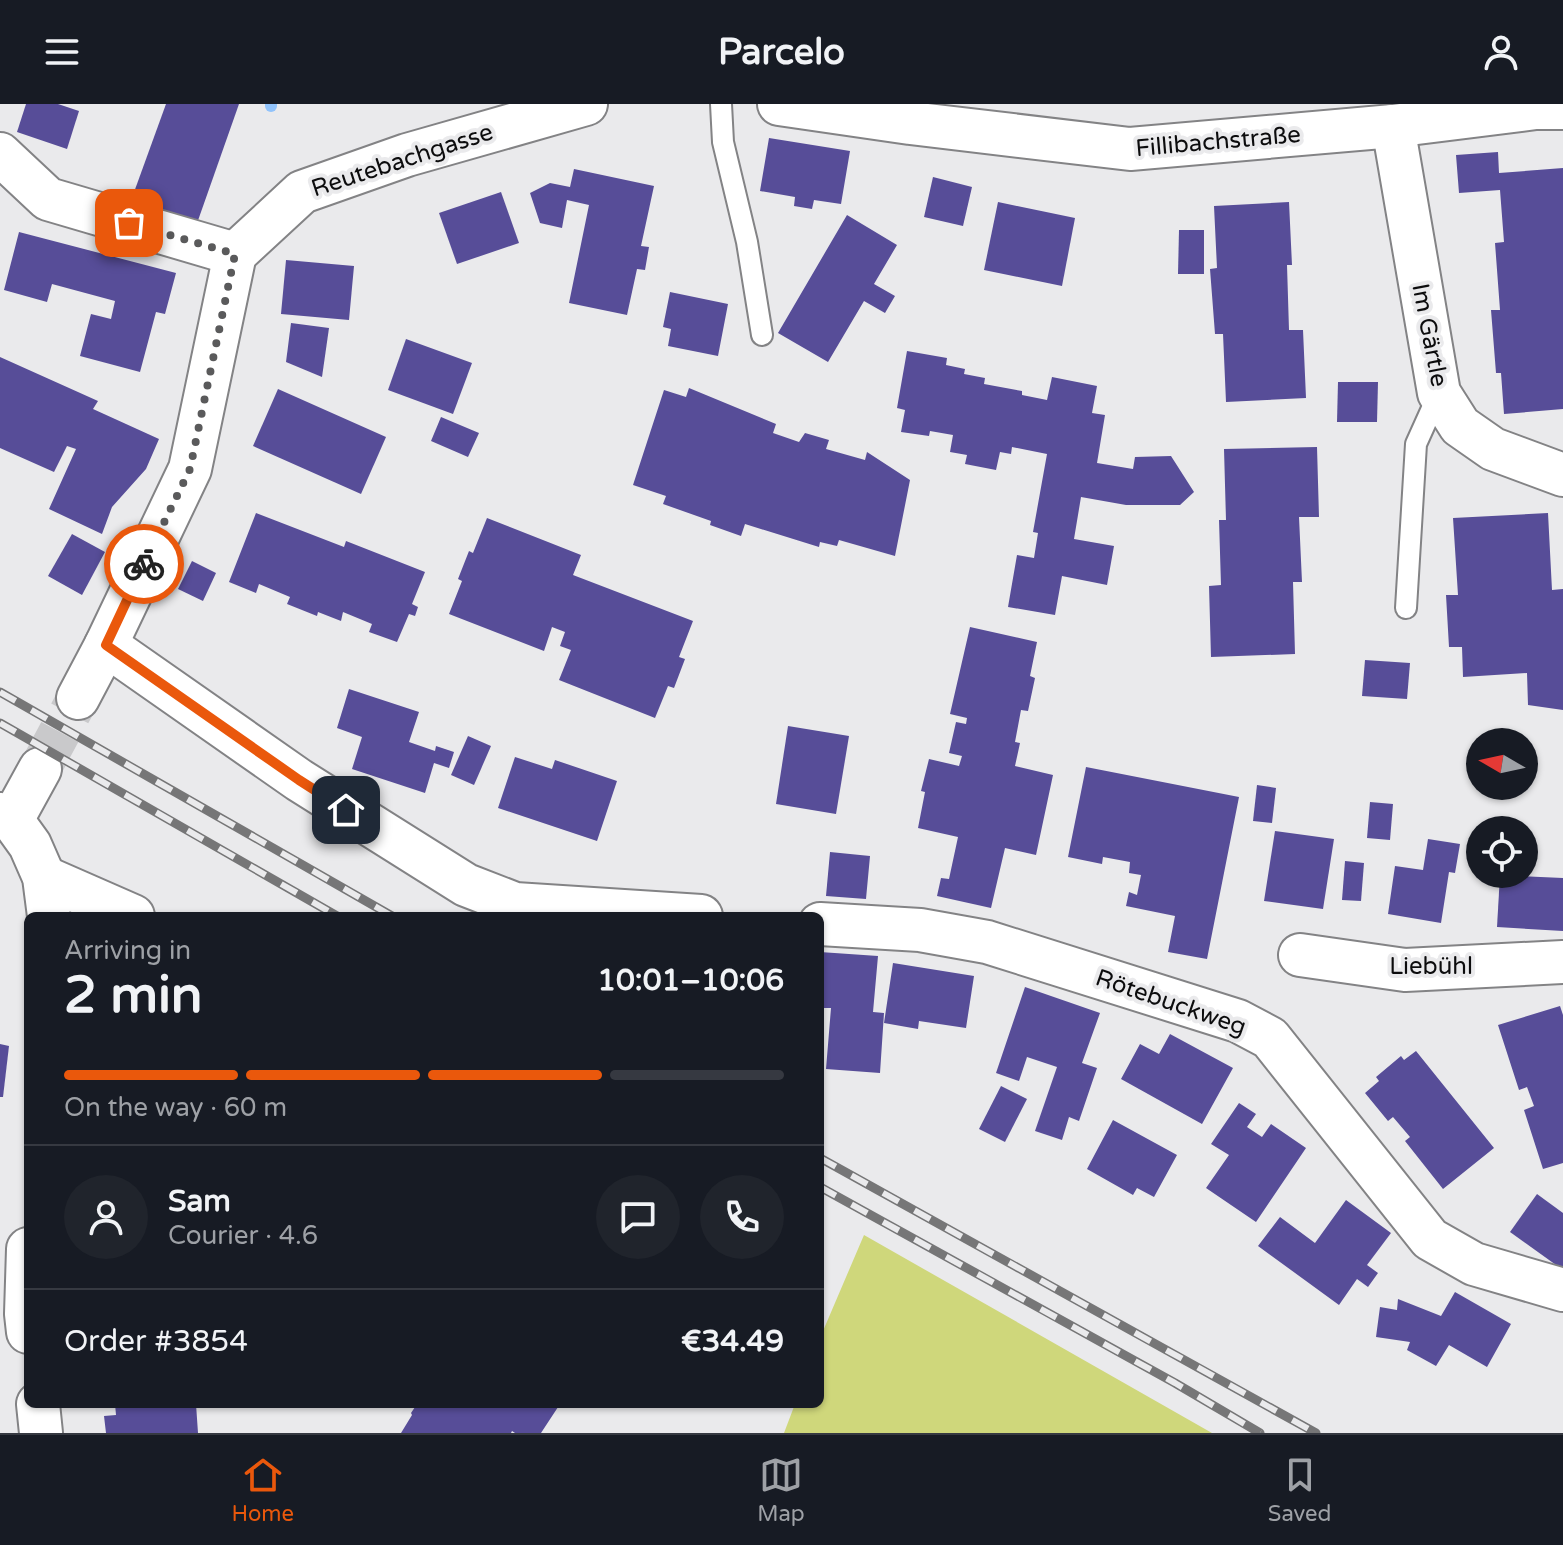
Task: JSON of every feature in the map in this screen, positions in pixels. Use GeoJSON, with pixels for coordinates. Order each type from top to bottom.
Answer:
{"type":"FeatureCollection","features":[{"type":"Feature","properties":{"kind":"street","name":"Reutebachgasse"},"geometry":{"type":"LineString","coordinates":[[235,254],[302,192],[407,155],[586,104]]}},
{"type":"Feature","properties":{"kind":"street","name":"Fillibachstraße"},"geometry":{"type":"LineString","coordinates":[[779,104],[1130,149],[1393,126],[1545,107]]}},
{"type":"Feature","properties":{"kind":"street","name":"Im Gärtle"},"geometry":{"type":"LineString","coordinates":[[1393,126],[1439,393],[1460,426],[1493,449],[1563,475]]}},
{"type":"Feature","properties":{"kind":"street"},"geometry":{"type":"LineString","coordinates":[[0,154],[48,199],[235,254],[190,469],[78,698]]}},
{"type":"Feature","properties":{"kind":"street"},"geometry":{"type":"LineString","coordinates":[[106,645],[299,780],[466,885],[515,904],[639,912]]}},
{"type":"Feature","properties":{"kind":"street"},"geometry":{"type":"LineString","coordinates":[[40,769],[6,817],[30,845],[47,896],[116,912]]}},
{"type":"Feature","properties":{"kind":"street","name":"Rötebuckweg"},"geometry":{"type":"LineString","coordinates":[[824,924],[920,930],[987,942],[1238,1021],[1270,1038],[1430,1239],[1474,1264],[1563,1290]]}},
{"type":"Feature","properties":{"kind":"street","name":"Liebühl"},"geometry":{"type":"LineString","coordinates":[[1300,955],[1405,970],[1563,962]]}},
{"type":"Feature","properties":{"kind":"street"},"geometry":{"type":"LineString","coordinates":[[38,1408],[41,1433]]}},
{"type":"Feature","properties":{"kind":"lane"},"geometry":{"type":"LineString","coordinates":[[721,104],[723,142],[747,242],[762,335]]}},
{"type":"Feature","properties":{"kind":"lane"},"geometry":{"type":"LineString","coordinates":[[1406,608],[1416,444],[1439,393]]}},
{"type":"Feature","properties":{"kind":"green space"},"geometry":{"type":"Polygon","coordinates":[[[864,1235],[1212,1433],[784,1433],[793,1408],[824,1408],[824,1329],[864,1235]]]}},
{"type":"Feature","properties":{"kind":"building"},"geometry":{"type":"Polygon","coordinates":[[[26,104],[58,104],[79,111],[67,149],[17,132],[26,104]]]}},
{"type":"Feature","properties":{"kind":"building"},"geometry":{"type":"Polygon","coordinates":[[[166,104],[239,104],[195,229],[129,206],[166,104]]]}},
{"type":"Feature","properties":{"kind":"building"},"geometry":{"type":"Polygon","coordinates":[[[769,138],[850,151],[841,204],[814,200],[812,209],[794,206],[795,197],[760,191],[769,138]]]}},
{"type":"Feature","properties":{"kind":"building"},"geometry":{"type":"Polygon","coordinates":[[[1498,152],[1499,173],[1563,168],[1563,409],[1504,414],[1501,373],[1496,373],[1491,310],[1500,310],[1495,243],[1504,242],[1500,190],[1459,193],[1456,155],[1498,152]]]}},
{"type":"Feature","properties":{"kind":"building"},"geometry":{"type":"Polygon","coordinates":[[[574,169],[654,186],[641,246],[649,247],[645,270],[637,269],[627,315],[569,303],[589,205],[567,200],[562,228],[540,223],[530,193],[550,183],[570,187],[574,169]]]}},
{"type":"Feature","properties":{"kind":"building"},"geometry":{"type":"Polygon","coordinates":[[[933,177],[972,187],[963,226],[924,217],[933,177]]]}},
{"type":"Feature","properties":{"kind":"building"},"geometry":{"type":"Polygon","coordinates":[[[501,192],[519,243],[457,264],[439,213],[501,192]]]}},
{"type":"Feature","properties":{"kind":"building"},"geometry":{"type":"Polygon","coordinates":[[[998,202],[1075,218],[1062,286],[984,270],[998,202]]]}},
{"type":"Feature","properties":{"kind":"building"},"geometry":{"type":"Polygon","coordinates":[[[1289,202],[1292,265],[1287,265],[1289,330],[1303,330],[1306,398],[1226,402],[1223,334],[1215,334],[1210,269],[1217,268],[1214,206],[1289,202]]]}},
{"type":"Feature","properties":{"kind":"building"},"geometry":{"type":"Polygon","coordinates":[[[847,215],[897,245],[874,284],[895,296],[885,313],[864,301],[828,362],[778,333],[847,215]]]}},
{"type":"Feature","properties":{"kind":"building"},"geometry":{"type":"Polygon","coordinates":[[[1179,230],[1204,230],[1204,274],[1178,274],[1179,230]]]}},
{"type":"Feature","properties":{"kind":"building"},"geometry":{"type":"Polygon","coordinates":[[[19,232],[176,273],[165,314],[156,312],[140,372],[80,356],[91,314],[111,319],[115,301],[52,284],[47,302],[4,290],[19,232]]]}},
{"type":"Feature","properties":{"kind":"building"},"geometry":{"type":"Polygon","coordinates":[[[286,260],[354,266],[349,320],[281,314],[286,260]]]}},
{"type":"Feature","properties":{"kind":"building"},"geometry":{"type":"Polygon","coordinates":[[[670,292],[728,304],[718,356],[668,346],[671,329],[663,327],[670,292]]]}},
{"type":"Feature","properties":{"kind":"building"},"geometry":{"type":"Polygon","coordinates":[[[291,323],[329,328],[322,377],[286,362],[291,323]]]}},
{"type":"Feature","properties":{"kind":"building"},"geometry":{"type":"Polygon","coordinates":[[[406,339],[472,363],[453,414],[388,390],[406,339]]]}},
{"type":"Feature","properties":{"kind":"building"},"geometry":{"type":"Polygon","coordinates":[[[907,351],[947,358],[946,365],[965,369],[964,374],[985,378],[984,384],[1022,391],[1022,395],[1047,400],[1052,377],[1097,386],[1092,413],[1105,415],[1097,463],[1133,469],[1135,457],[1171,456],[1194,492],[1180,505],[1126,505],[1081,497],[1074,539],[1114,546],[1107,585],[1062,576],[1055,615],[1008,607],[1017,555],[1034,558],[1038,533],[1033,532],[1047,454],[1012,447],[1011,454],[1000,452],[996,470],[965,464],[967,455],[950,452],[953,435],[930,431],[929,436],[901,432],[905,410],[897,408],[907,351]]]}},
{"type":"Feature","properties":{"kind":"building"},"geometry":{"type":"Polygon","coordinates":[[[0,357],[98,401],[93,409],[159,439],[146,469],[112,507],[102,534],[49,509],[76,449],[67,446],[54,472],[0,448],[0,357]]]}},
{"type":"Feature","properties":{"kind":"building"},"geometry":{"type":"Polygon","coordinates":[[[1338,382],[1378,382],[1377,422],[1337,422],[1338,382]]]}},
{"type":"Feature","properties":{"kind":"building"},"geometry":{"type":"Polygon","coordinates":[[[689,388],[776,424],[773,433],[799,442],[805,433],[829,440],[826,449],[865,460],[867,452],[910,480],[895,556],[839,540],[837,546],[820,542],[819,547],[745,524],[741,536],[710,525],[711,521],[663,504],[666,496],[633,485],[664,390],[686,397],[689,388]]]}},
{"type":"Feature","properties":{"kind":"building"},"geometry":{"type":"Polygon","coordinates":[[[278,389],[386,437],[361,494],[253,446],[278,389]]]}},
{"type":"Feature","properties":{"kind":"building"},"geometry":{"type":"Polygon","coordinates":[[[441,417],[479,433],[468,457],[431,441],[441,417]]]}},
{"type":"Feature","properties":{"kind":"building"},"geometry":{"type":"Polygon","coordinates":[[[1317,447],[1319,517],[1299,517],[1302,582],[1293,582],[1295,654],[1211,657],[1209,586],[1221,585],[1219,520],[1226,520],[1224,449],[1317,447]]]}},
{"type":"Feature","properties":{"kind":"building"},"geometry":{"type":"Polygon","coordinates":[[[256,513],[344,547],[346,541],[425,572],[412,604],[418,607],[415,616],[409,614],[397,642],[369,632],[372,624],[343,612],[341,621],[318,612],[317,616],[287,604],[290,597],[259,584],[256,593],[229,582],[256,513]]]}},
{"type":"Feature","properties":{"kind":"building"},"geometry":{"type":"Polygon","coordinates":[[[1548,513],[1552,590],[1563,589],[1563,710],[1528,705],[1527,673],[1463,677],[1462,647],[1449,647],[1446,595],[1458,595],[1453,518],[1548,513]]]}},
{"type":"Feature","properties":{"kind":"building"},"geometry":{"type":"Polygon","coordinates":[[[487,518],[581,555],[573,575],[693,621],[679,657],[685,659],[674,688],[668,686],[655,718],[559,680],[571,650],[560,646],[565,632],[552,627],[544,651],[449,614],[462,581],[458,579],[469,551],[473,553],[487,518]]]}},
{"type":"Feature","properties":{"kind":"building"},"geometry":{"type":"Polygon","coordinates":[[[72,534],[105,552],[82,595],[48,576],[72,534]]]}},
{"type":"Feature","properties":{"kind":"building"},"geometry":{"type":"Polygon","coordinates":[[[192,561],[216,573],[203,601],[178,589],[192,561]]]}},
{"type":"Feature","properties":{"kind":"building"},"geometry":{"type":"Polygon","coordinates":[[[970,627],[1037,642],[1030,676],[1035,678],[1028,711],[1021,710],[1015,742],[1020,743],[1015,766],[1053,775],[1036,855],[1005,848],[991,908],[937,896],[941,878],[949,879],[958,837],[918,828],[925,792],[921,791],[929,759],[959,766],[962,756],[949,753],[956,722],[966,724],[967,718],[950,714],[970,627]]]}},
{"type":"Feature","properties":{"kind":"building"},"geometry":{"type":"Polygon","coordinates":[[[1365,660],[1410,663],[1407,699],[1362,696],[1365,660]]]}},
{"type":"Feature","properties":{"kind":"building"},"geometry":{"type":"Polygon","coordinates":[[[349,689],[419,712],[409,742],[435,751],[436,746],[454,752],[449,768],[434,763],[425,793],[352,769],[362,737],[337,728],[349,689]]]}},
{"type":"Feature","properties":{"kind":"building"},"geometry":{"type":"Polygon","coordinates":[[[788,726],[849,736],[836,814],[776,804],[788,726]]]}},
{"type":"Feature","properties":{"kind":"building"},"geometry":{"type":"Polygon","coordinates":[[[468,736],[491,746],[474,785],[451,775],[468,736]]]}},
{"type":"Feature","properties":{"kind":"building"},"geometry":{"type":"Polygon","coordinates":[[[515,757],[552,769],[555,760],[617,781],[597,841],[498,808],[515,757]]]}},
{"type":"Feature","properties":{"kind":"building"},"geometry":{"type":"Polygon","coordinates":[[[1086,767],[1239,797],[1207,959],[1168,952],[1175,916],[1126,906],[1129,892],[1137,895],[1141,875],[1129,873],[1130,862],[1103,857],[1102,864],[1068,857],[1086,767]]]}},
{"type":"Feature","properties":{"kind":"building"},"geometry":{"type":"Polygon","coordinates":[[[1257,785],[1276,788],[1272,823],[1253,821],[1257,785]]]}},
{"type":"Feature","properties":{"kind":"building"},"geometry":{"type":"Polygon","coordinates":[[[1370,802],[1393,804],[1390,840],[1367,838],[1370,802]]]}},
{"type":"Feature","properties":{"kind":"building"},"geometry":{"type":"Polygon","coordinates":[[[1275,831],[1334,839],[1323,909],[1264,901],[1275,831]]]}},
{"type":"Feature","properties":{"kind":"building"},"geometry":{"type":"Polygon","coordinates":[[[1428,839],[1460,844],[1455,873],[1449,872],[1441,923],[1388,914],[1395,866],[1423,870],[1428,839]]]}},
{"type":"Feature","properties":{"kind":"building"},"geometry":{"type":"Polygon","coordinates":[[[830,852],[870,856],[866,899],[826,896],[830,852]]]}},
{"type":"Feature","properties":{"kind":"building"},"geometry":{"type":"Polygon","coordinates":[[[1345,861],[1364,863],[1361,901],[1342,900],[1345,861]]]}},
{"type":"Feature","properties":{"kind":"building"},"geometry":{"type":"Polygon","coordinates":[[[1538,877],[1563,878],[1563,931],[1497,927],[1499,888],[1538,888],[1538,877]]]}},
{"type":"Feature","properties":{"kind":"building"},"geometry":{"type":"Polygon","coordinates":[[[824,952],[878,956],[873,1012],[884,1013],[880,1073],[826,1069],[831,1008],[824,1008],[824,952]]]}},
{"type":"Feature","properties":{"kind":"building"},"geometry":{"type":"Polygon","coordinates":[[[893,963],[974,976],[966,1028],[919,1021],[918,1029],[884,1023],[893,963]]]}},
{"type":"Feature","properties":{"kind":"building"},"geometry":{"type":"Polygon","coordinates":[[[1025,987],[1100,1013],[1082,1063],[1097,1068],[1079,1121],[1069,1117],[1062,1140],[1035,1131],[1057,1067],[1027,1057],[1019,1081],[996,1073],[1025,987]]]}},
{"type":"Feature","properties":{"kind":"building"},"geometry":{"type":"Polygon","coordinates":[[[1560,1006],[1563,1015],[1563,1163],[1543,1169],[1524,1110],[1534,1106],[1527,1087],[1519,1090],[1498,1025],[1560,1006]]]}},
{"type":"Feature","properties":{"kind":"building"},"geometry":{"type":"Polygon","coordinates":[[[1170,1034],[1233,1068],[1202,1124],[1121,1079],[1140,1044],[1159,1054],[1170,1034]]]}},
{"type":"Feature","properties":{"kind":"building"},"geometry":{"type":"Polygon","coordinates":[[[0,1044],[9,1046],[3,1097],[0,1097],[0,1044]]]}},
{"type":"Feature","properties":{"kind":"building"},"geometry":{"type":"Polygon","coordinates":[[[1416,1051],[1494,1148],[1443,1189],[1405,1141],[1410,1137],[1393,1117],[1388,1121],[1365,1093],[1379,1081],[1376,1077],[1401,1056],[1404,1060],[1416,1051]]]}},
{"type":"Feature","properties":{"kind":"building"},"geometry":{"type":"Polygon","coordinates":[[[1001,1086],[1027,1099],[1005,1142],[979,1129],[1001,1086]]]}},
{"type":"Feature","properties":{"kind":"building"},"geometry":{"type":"Polygon","coordinates":[[[1239,1103],[1256,1114],[1247,1127],[1262,1137],[1271,1124],[1306,1148],[1256,1222],[1206,1188],[1229,1155],[1211,1144],[1239,1103]]]}},
{"type":"Feature","properties":{"kind":"building"},"geometry":{"type":"Polygon","coordinates":[[[1113,1120],[1177,1155],[1154,1197],[1137,1188],[1133,1195],[1087,1169],[1113,1120]]]}},
{"type":"Feature","properties":{"kind":"building"},"geometry":{"type":"Polygon","coordinates":[[[1537,1194],[1563,1213],[1563,1270],[1510,1232],[1537,1194]]]}},
{"type":"Feature","properties":{"kind":"building"},"geometry":{"type":"Polygon","coordinates":[[[1346,1200],[1391,1233],[1367,1265],[1378,1273],[1368,1287],[1357,1279],[1339,1305],[1258,1246],[1280,1217],[1315,1243],[1346,1200]]]}},
{"type":"Feature","properties":{"kind":"building"},"geometry":{"type":"Polygon","coordinates":[[[1455,1292],[1511,1324],[1487,1367],[1449,1345],[1436,1366],[1407,1350],[1410,1342],[1376,1337],[1380,1307],[1397,1310],[1398,1299],[1441,1316],[1455,1292]]]}},
{"type":"Feature","properties":{"kind":"building"},"geometry":{"type":"Polygon","coordinates":[[[115,1408],[196,1408],[198,1433],[106,1433],[104,1416],[116,1415],[115,1408]]]}},
{"type":"Feature","properties":{"kind":"building"},"geometry":{"type":"Polygon","coordinates":[[[414,1408],[557,1408],[541,1433],[401,1433],[414,1408]]]}},
{"type":"Feature","properties":{"kind":"tunnel"},"geometry":{"type":"LineString","coordinates":[[40,769],[78,698]]}},
{"type":"Feature","properties":{"kind":"railway"},"geometry":{"type":"LineString","coordinates":[[0,692],[385,912]]}},
{"type":"Feature","properties":{"kind":"railway"},"geometry":{"type":"LineString","coordinates":[[0,723],[330,912]]}},
{"type":"Feature","properties":{"kind":"railway"},"geometry":{"type":"LineString","coordinates":[[824,1160],[1316,1433]]}},
{"type":"Feature","properties":{"kind":"railway"},"geometry":{"type":"LineString","coordinates":[[824,1189],[1260,1433]]}},
{"type":"Feature","properties":{"kind":"way so far"},"geometry":{"type":"LineString","coordinates":[[129,223],[235,254],[190,469],[144,564]]}},
{"type":"Feature","properties":{"kind":"route"},"geometry":{"type":"LineString","coordinates":[[144,564],[106,645],[346,810]]}}]}
